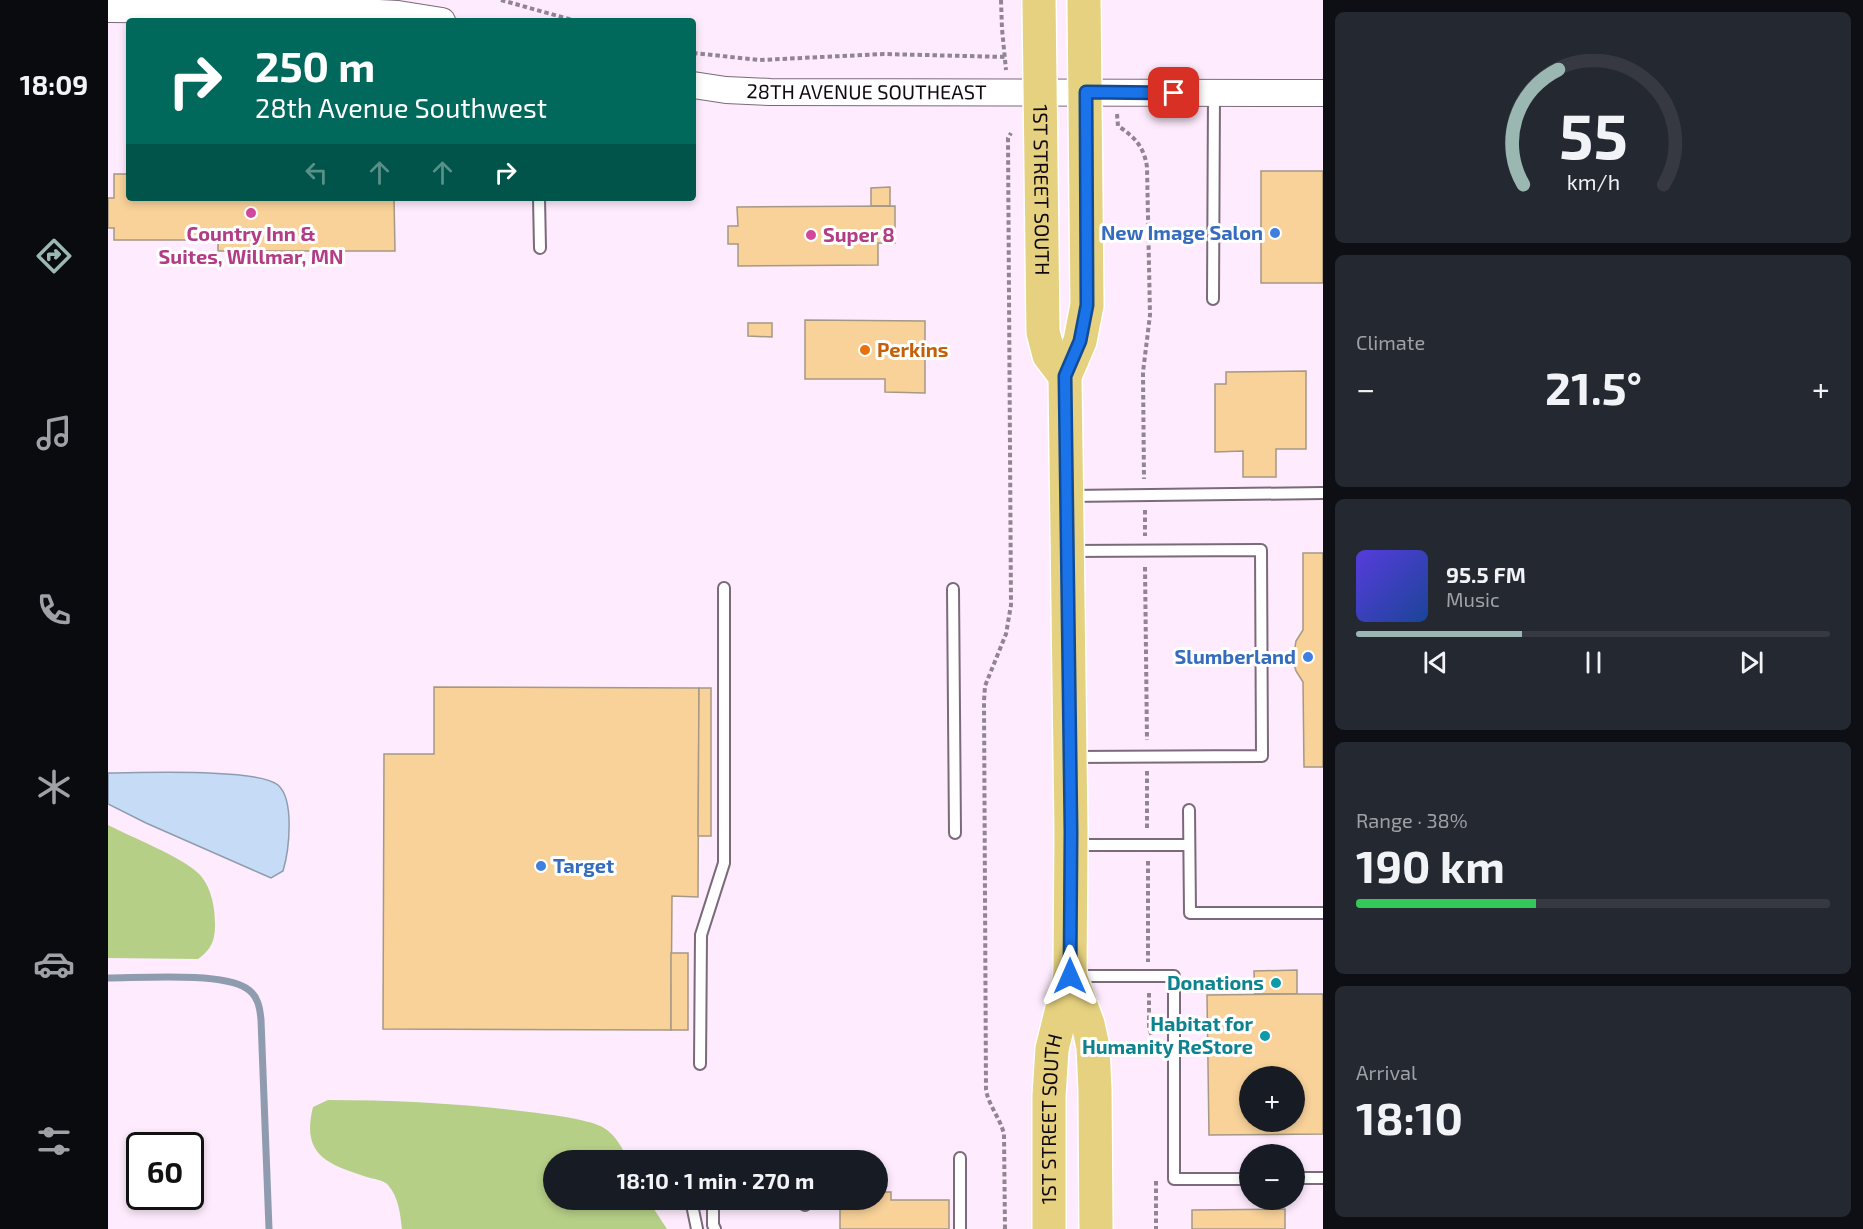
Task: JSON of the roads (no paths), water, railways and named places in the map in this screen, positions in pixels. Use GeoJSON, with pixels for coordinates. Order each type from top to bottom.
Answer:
{"type":"FeatureCollection","features":[{"type":"Feature","properties":{"kind":"main road","name":"1ST STREET SOUTH"},"geometry":{"type":"LineString","coordinates":[[1039,0],[1040,60],[1024,93],[1043,332],[1049,355],[1065,376]]}},
{"type":"Feature","properties":{"kind":"main road","name":"1ST STREET SOUTH"},"geometry":{"type":"LineString","coordinates":[[1049,1229],[1048,1096],[1052,1049],[1070,976],[1071,845],[1065,376],[1080,341],[1087,305],[1100,92],[1084,0]]}},
{"type":"Feature","properties":{"kind":"main road","name":"1ST STREET SOUTH"},"geometry":{"type":"LineString","coordinates":[[1070,976],[1088,1024],[1093,1047],[1096,1229]]}},
{"type":"Feature","properties":{"kind":"street"},"geometry":{"type":"LineString","coordinates":[[108,9],[340,10],[423,18]]}},
{"type":"Feature","properties":{"kind":"street","name":"28TH AVENUE SOUTHEAST"},"geometry":{"type":"LineString","coordinates":[[696,85],[726,90],[770,92],[1323,93]]}},
{"type":"Feature","properties":{"kind":"lane"},"geometry":{"type":"LineString","coordinates":[[1214,93],[1214,299]]}},
{"type":"Feature","properties":{"kind":"lane"},"geometry":{"type":"LineString","coordinates":[[539,201],[540,248]]}},
{"type":"Feature","properties":{"kind":"lane"},"geometry":{"type":"LineString","coordinates":[[1066,496],[1323,493]]}},
{"type":"Feature","properties":{"kind":"lane"},"geometry":{"type":"LineString","coordinates":[[1067,551],[1261,550],[1262,756],[1069,757]]}},
{"type":"Feature","properties":{"kind":"lane"},"geometry":{"type":"LineString","coordinates":[[700,1064],[701,935],[724,863],[724,588]]}},
{"type":"Feature","properties":{"kind":"lane"},"geometry":{"type":"LineString","coordinates":[[953,589],[955,833]]}},
{"type":"Feature","properties":{"kind":"lane"},"geometry":{"type":"LineString","coordinates":[[1190,810],[1190,913],[1323,912]]}},
{"type":"Feature","properties":{"kind":"lane"},"geometry":{"type":"LineString","coordinates":[[1071,845],[1190,844]]}},
{"type":"Feature","properties":{"kind":"lane"},"geometry":{"type":"LineString","coordinates":[[1070,976],[1174,976],[1174,1179],[1239,1179]]}},
{"type":"Feature","properties":{"kind":"lane"},"geometry":{"type":"LineString","coordinates":[[960,1158],[960,1229]]}},
{"type":"Feature","properties":{"kind":"lane"},"geometry":{"type":"LineString","coordinates":[[1305,1178],[1323,1178]]}},
{"type":"Feature","properties":{"kind":"lane"},"geometry":{"type":"LineString","coordinates":[[693,1210],[697,1229]]}},
{"type":"Feature","properties":{"kind":"lane"},"geometry":{"type":"LineString","coordinates":[[713,1210],[715,1229]]}},
{"type":"Feature","properties":{"kind":"water"},"geometry":{"type":"Polygon","coordinates":[[[108,773],[224,774],[248,776],[278,785],[287,802],[289,814],[289,839],[283,871],[271,878],[108,804],[108,773]]]}},
{"type":"Feature","properties":{"kind":"waterway"},"geometry":{"type":"LineString","coordinates":[[108,978],[180,977],[218,980],[246,988],[256,998],[261,1020],[269,1229]]}},
{"type":"Feature","properties":{"kind":"place","name":"Country Inn & Suites, Willmar, MN"},"geometry":{"type":"Point","coordinates":[251,213]}},
{"type":"Feature","properties":{"kind":"place","name":"New Image Salon"},"geometry":{"type":"Point","coordinates":[1275,233]}},
{"type":"Feature","properties":{"kind":"place","name":"Super 8"},"geometry":{"type":"Point","coordinates":[811,235]}},
{"type":"Feature","properties":{"kind":"place","name":"Perkins"},"geometry":{"type":"Point","coordinates":[865,350]}},
{"type":"Feature","properties":{"kind":"place","name":"Slumberland"},"geometry":{"type":"Point","coordinates":[1308,657]}},
{"type":"Feature","properties":{"kind":"place","name":"Target"},"geometry":{"type":"Point","coordinates":[541,866]}},
{"type":"Feature","properties":{"kind":"place","name":"Donations"},"geometry":{"type":"Point","coordinates":[1276,983]}},
{"type":"Feature","properties":{"kind":"place","name":"Habitat for Humanity ReStore"},"geometry":{"type":"Point","coordinates":[1265,1036]}}]}
